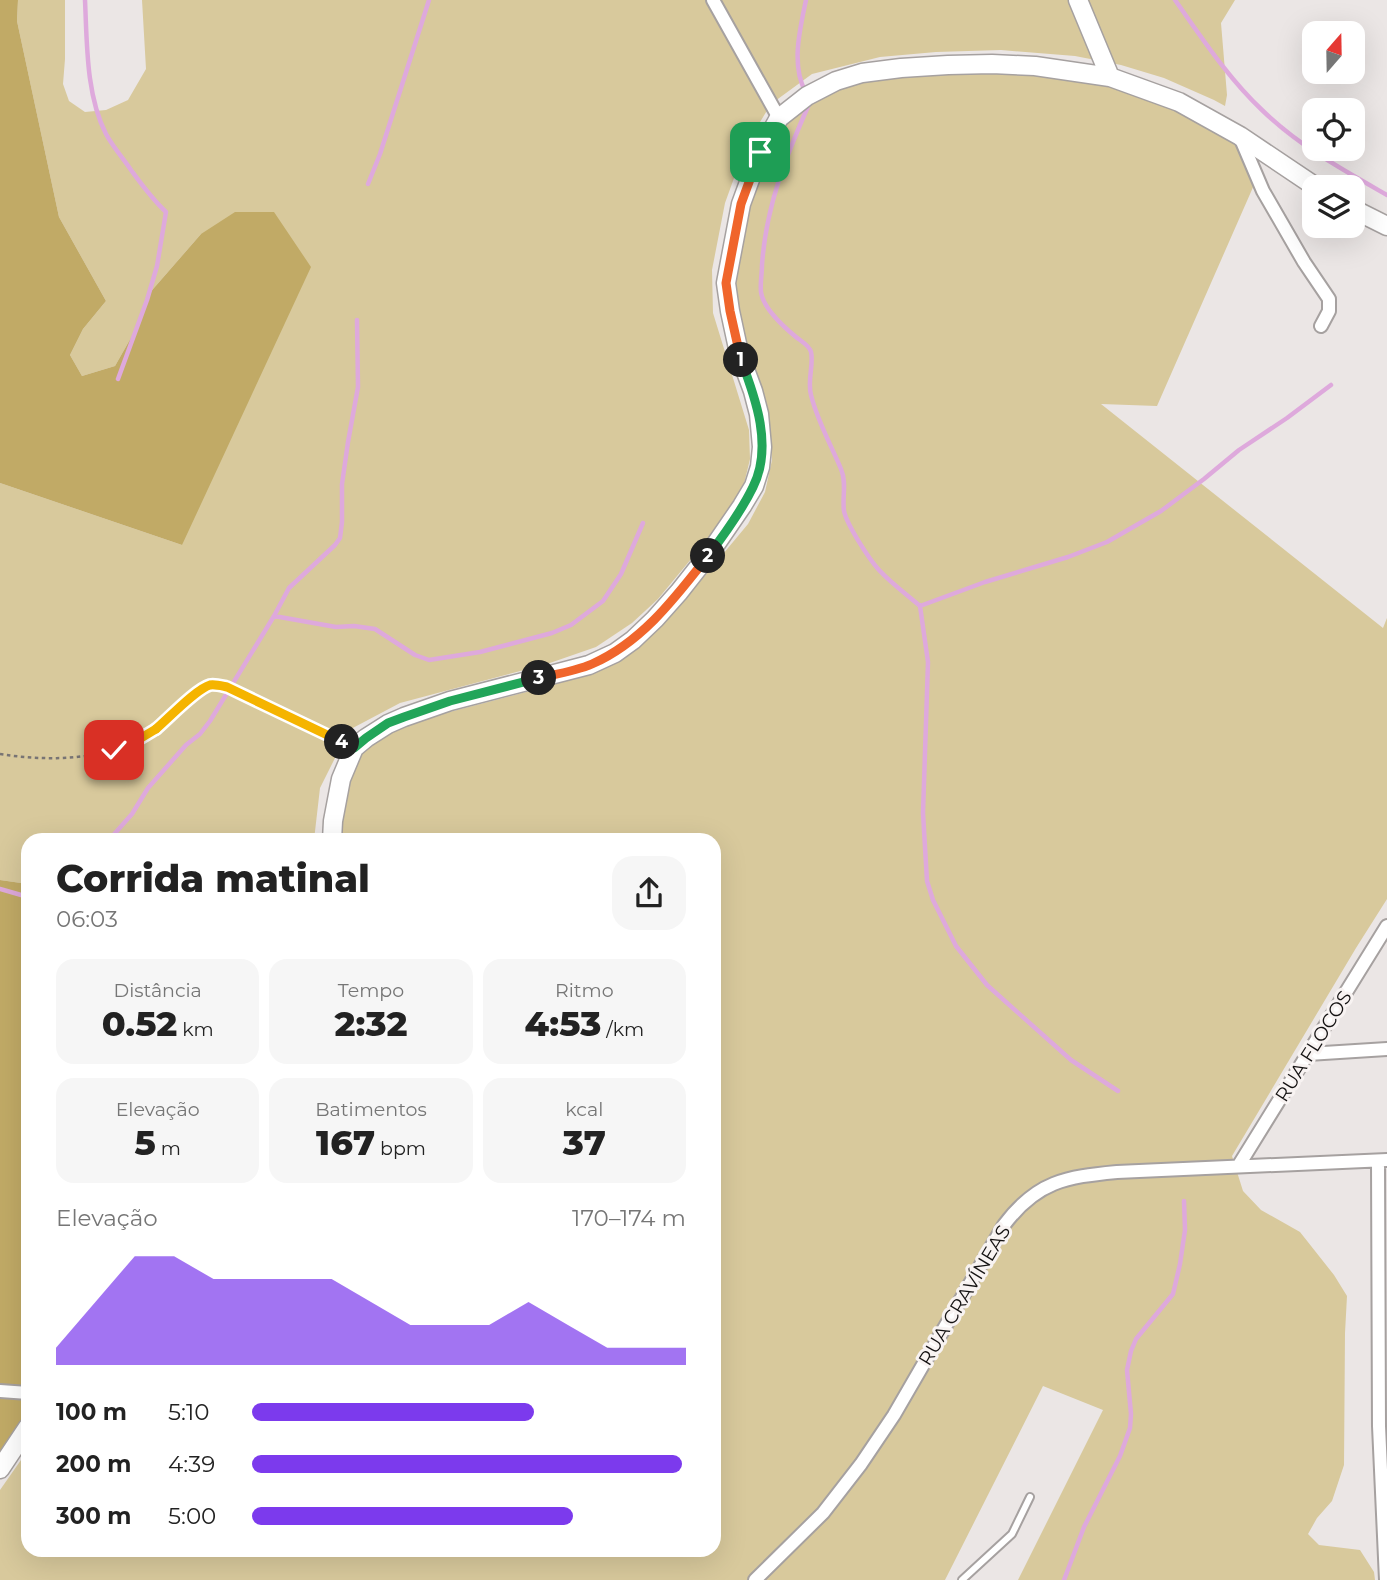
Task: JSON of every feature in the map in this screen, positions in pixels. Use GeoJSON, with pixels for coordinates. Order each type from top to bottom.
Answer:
{"type":"FeatureCollection","features":[{"type":"Feature","properties":{"kind":"street"},"geometry":{"type":"LineString","coordinates":[[713,0],[779,118]]}},
{"type":"Feature","properties":{"kind":"street"},"geometry":{"type":"LineString","coordinates":[[1078,0],[1110,77]]}},
{"type":"Feature","properties":{"kind":"street"},"geometry":{"type":"LineString","coordinates":[[332,833],[341,779],[354,748],[366,738],[388,723],[450,701],[589,665],[615,653],[633,640],[679,592],[742,506],[754,486],[762,447],[759,414],[739,353],[726,283],[741,204],[760,152],[779,118],[807,96],[836,81],[862,73],[948,65],[1035,66],[1110,77],[1179,102],[1240,136],[1302,178]]}},
{"type":"Feature","properties":{"kind":"street"},"geometry":{"type":"LineString","coordinates":[[1240,136],[1263,191],[1329,299],[1329,311],[1321,326]]}},
{"type":"Feature","properties":{"kind":"street"},"geometry":{"type":"LineString","coordinates":[[1365,215],[1387,226]]}},
{"type":"Feature","properties":{"kind":"street","name":"RUA FLOCOS"},"geometry":{"type":"LineString","coordinates":[[1239,1165],[1308,1054],[1381,946],[1387,926]]}},
{"type":"Feature","properties":{"kind":"street"},"geometry":{"type":"LineString","coordinates":[[1308,1054],[1387,1049]]}},
{"type":"Feature","properties":{"kind":"street"},"geometry":{"type":"LineString","coordinates":[[1382,1160],[1385,1580]]}},
{"type":"Feature","properties":{"kind":"street","name":"RUA CRAVÍNEAS"},"geometry":{"type":"LineString","coordinates":[[755,1580],[823,1513],[861,1464],[894,1415],[1004,1225],[1015,1210],[1038,1191],[1078,1176],[1117,1172],[1382,1160]]}},
{"type":"Feature","properties":{"kind":"street"},"geometry":{"type":"LineString","coordinates":[[0,1391],[21,1392]]}},
{"type":"Feature","properties":{"kind":"street"},"geometry":{"type":"LineString","coordinates":[[0,1469],[21,1438]]}},
{"type":"Feature","properties":{"kind":"lane"},"geometry":{"type":"LineString","coordinates":[[962,1580],[1012,1534],[1030,1497]]}},
{"type":"Feature","properties":{"kind":"path"},"geometry":{"type":"LineString","coordinates":[[0,754],[45,759],[78,757],[114,750],[154,731],[209,685],[227,687],[354,748]]}},
{"type":"Feature","properties":{"kind":"shaded area"},"geometry":{"type":"Polygon","coordinates":[[[0,0],[18,0],[17,21],[59,217],[106,301],[83,329],[70,355],[82,376],[115,366],[132,336],[147,296],[201,234],[235,212],[274,212],[311,267],[182,545],[0,483],[0,0]]]}},
{"type":"Feature","properties":{"kind":"shaded area"},"geometry":{"type":"Polygon","coordinates":[[[18,0],[65,0],[63,84],[69,101],[85,112],[106,110],[128,100],[146,69],[142,0],[1235,0],[1221,23],[1227,95],[1225,106],[1164,78],[1121,65],[1075,56],[1001,50],[880,57],[812,74],[771,104],[746,145],[725,203],[712,270],[713,313],[749,430],[750,459],[744,484],[730,512],[658,599],[632,623],[596,647],[547,664],[400,703],[349,730],[320,788],[315,833],[21,833],[21,883],[0,880],[0,483],[182,545],[201,234],[147,296],[132,336],[115,366],[82,376],[70,355],[83,329],[106,301],[59,217],[17,21],[18,0]]]}},
{"type":"Feature","properties":{"kind":"shaded area"},"geometry":{"type":"Polygon","coordinates":[[[1000,72],[1072,77],[1116,86],[1156,98],[1233,138],[1254,185],[1157,406],[1101,404],[1383,628],[1387,618],[1387,899],[1232,1156],[1243,1191],[1261,1210],[1300,1232],[1347,1296],[1344,1465],[1332,1501],[1317,1518],[1308,1534],[1319,1545],[1360,1550],[1374,1572],[1375,1580],[1018,1580],[1103,1410],[1043,1386],[945,1580],[0,1580],[0,1490],[21,1460],[21,1557],[721,1557],[721,833],[337,833],[341,793],[365,745],[407,723],[553,685],[606,666],[646,640],[673,614],[748,524],[765,492],[772,460],[770,425],[735,310],[734,270],[746,208],[765,154],[787,118],[822,93],[883,78],[937,73],[1000,72]]]}},
{"type":"Feature","properties":{"kind":"shaded area"},"geometry":{"type":"Polygon","coordinates":[[[0,880],[21,883],[21,1421],[0,1453],[0,880]]]}},
{"type":"Feature","properties":{"kind":"waterway"},"geometry":{"type":"LineString","coordinates":[[85,0],[91,86],[99,119],[115,148],[147,192],[166,212],[157,266],[118,379]]}},
{"type":"Feature","properties":{"kind":"waterway"},"geometry":{"type":"LineString","coordinates":[[368,184],[429,0]]}},
{"type":"Feature","properties":{"kind":"waterway"},"geometry":{"type":"LineString","coordinates":[[805,91],[798,69],[798,58],[799,34],[806,0]]}},
{"type":"Feature","properties":{"kind":"waterway"},"geometry":{"type":"LineString","coordinates":[[1175,0],[1227,71],[1276,123],[1338,167],[1387,195]]}},
{"type":"Feature","properties":{"kind":"waterway"},"geometry":{"type":"LineString","coordinates":[[810,102],[785,162],[773,202],[764,243],[761,292],[775,317],[810,350],[811,395],[820,423],[843,474],[844,511],[849,525],[879,570],[920,606],[928,662],[923,813],[927,881],[933,900],[956,946],[987,985],[1071,1060],[1118,1091]]}},
{"type":"Feature","properties":{"kind":"waterway"},"geometry":{"type":"LineString","coordinates":[[115,833],[132,814],[148,788],[210,721],[289,588],[340,538],[342,484],[358,387],[357,320]]}},
{"type":"Feature","properties":{"kind":"waterway"},"geometry":{"type":"LineString","coordinates":[[920,606],[1107,542],[1161,511],[1239,450],[1331,385]]}},
{"type":"Feature","properties":{"kind":"waterway"},"geometry":{"type":"LineString","coordinates":[[274,616],[336,627],[375,629],[415,655],[429,660],[480,652],[552,633],[571,625],[603,601],[621,574],[643,523]]}},
{"type":"Feature","properties":{"kind":"waterway"},"geometry":{"type":"LineString","coordinates":[[0,889],[21,895]]}},
{"type":"Feature","properties":{"kind":"waterway"},"geometry":{"type":"LineString","coordinates":[[1064,1580],[1084,1527],[1120,1456],[1130,1428],[1127,1370],[1131,1351],[1136,1339],[1173,1294],[1185,1230],[1184,1201]]}},
{"type":"Feature","properties":{"kind":"route"},"geometry":{"type":"LineString","coordinates":[[114,750],[154,731],[209,685],[227,687],[354,748],[388,723],[450,701],[589,665],[615,653],[633,640],[679,592],[709,554],[754,486],[760,467],[762,447],[759,414],[739,353],[726,283],[741,204],[760,152]]}}]}
